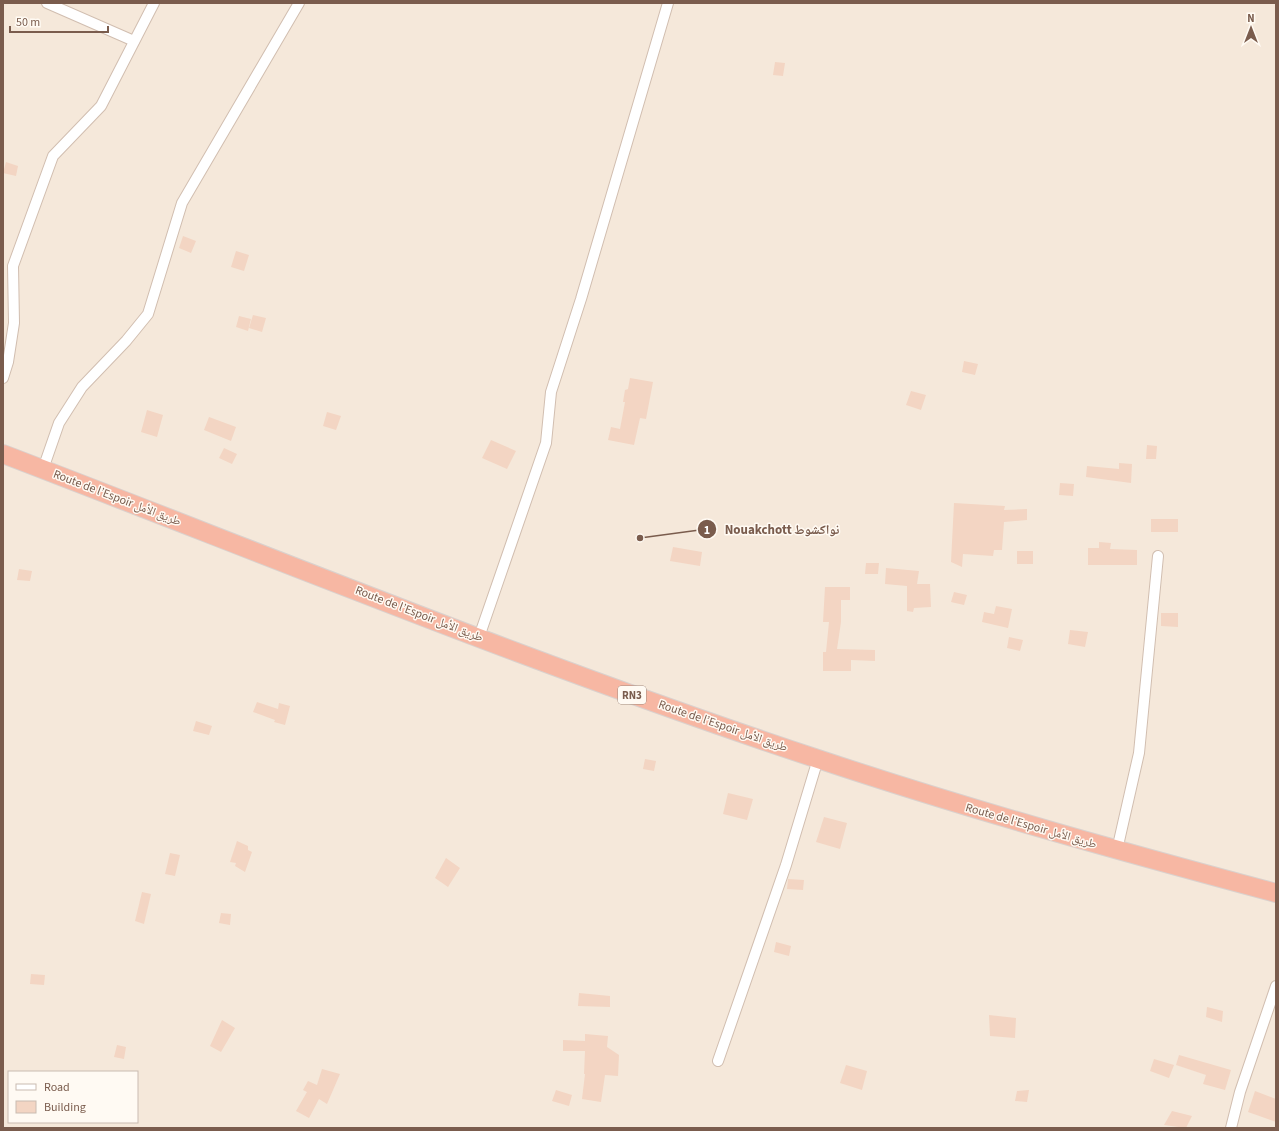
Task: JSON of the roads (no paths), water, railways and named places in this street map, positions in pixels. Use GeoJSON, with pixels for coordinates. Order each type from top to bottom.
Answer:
{"type":"FeatureCollection","features":[{"type":"Feature","properties":{"kind":"highway","name":"Route de l’Espoir طريق الأمل"},"geometry":{"type":"LineString","coordinates":[[3,454],[591,680],[818,759],[965,807],[1276,893]]}},
{"type":"Feature","properties":{"kind":"street"},"geometry":{"type":"LineString","coordinates":[[47,3],[134,41]]}},
{"type":"Feature","properties":{"kind":"street"},"geometry":{"type":"LineString","coordinates":[[3,378],[8,362],[14,323],[13,266],[54,156],[101,106],[154,3]]}},
{"type":"Feature","properties":{"kind":"street"},"geometry":{"type":"LineString","coordinates":[[43,469],[59,423],[82,386],[126,341],[148,314],[182,203],[299,3]]}},
{"type":"Feature","properties":{"kind":"street"},"geometry":{"type":"LineString","coordinates":[[480,637],[546,443],[550,392],[581,299],[668,3]]}},
{"type":"Feature","properties":{"kind":"street"},"geometry":{"type":"LineString","coordinates":[[1116,850],[1139,753],[1158,556]]}},
{"type":"Feature","properties":{"kind":"street"},"geometry":{"type":"LineString","coordinates":[[718,1061],[786,865],[818,759]]}},
{"type":"Feature","properties":{"kind":"street"},"geometry":{"type":"LineString","coordinates":[[1231,1128],[1240,1092],[1276,986]]}},
{"type":"Feature","properties":{"kind":"place","name":"Nouakchott نواكشوط"},"geometry":{"type":"Point","coordinates":[640,538]}}]}
